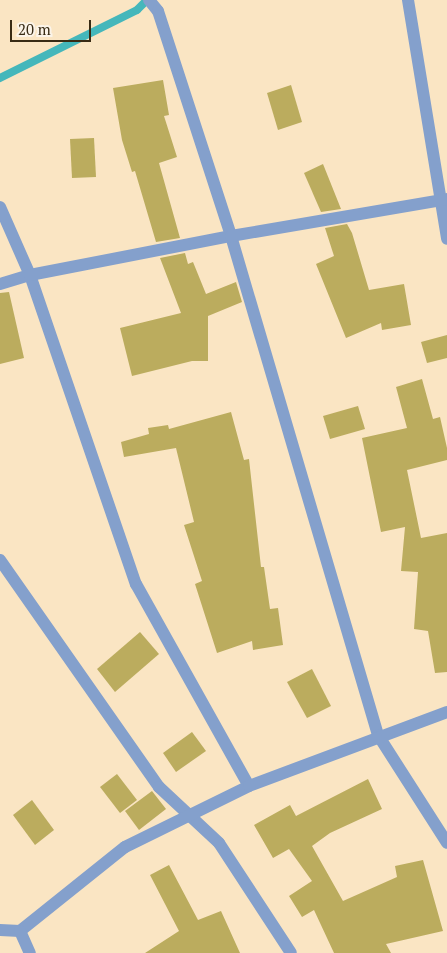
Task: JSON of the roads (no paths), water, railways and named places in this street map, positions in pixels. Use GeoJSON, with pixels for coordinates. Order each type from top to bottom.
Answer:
{"type":"FeatureCollection","features":[{"type":"Feature","properties":{"kind":"street"},"geometry":{"type":"LineString","coordinates":[[149,0],[158,11],[231,236],[378,735],[447,842]]}},
{"type":"Feature","properties":{"kind":"street"},"geometry":{"type":"LineString","coordinates":[[408,0],[443,200],[447,238]]}},
{"type":"Feature","properties":{"kind":"street"},"geometry":{"type":"LineString","coordinates":[[0,284],[30,275],[231,236],[443,200]]}},
{"type":"Feature","properties":{"kind":"street"},"geometry":{"type":"LineString","coordinates":[[0,207],[30,275],[136,584],[249,786]]}},
{"type":"Feature","properties":{"kind":"street"},"geometry":{"type":"LineString","coordinates":[[0,560],[159,787],[219,843],[291,953]]}},
{"type":"Feature","properties":{"kind":"street"},"geometry":{"type":"LineString","coordinates":[[0,930],[20,931],[125,847],[249,786],[378,735],[447,712]]}},
{"type":"Feature","properties":{"kind":"street"},"geometry":{"type":"LineString","coordinates":[[20,931],[30,953]]}},
{"type":"Feature","properties":{"kind":"waterway"},"geometry":{"type":"LineString","coordinates":[[0,78],[137,10],[147,0]]}}]}
